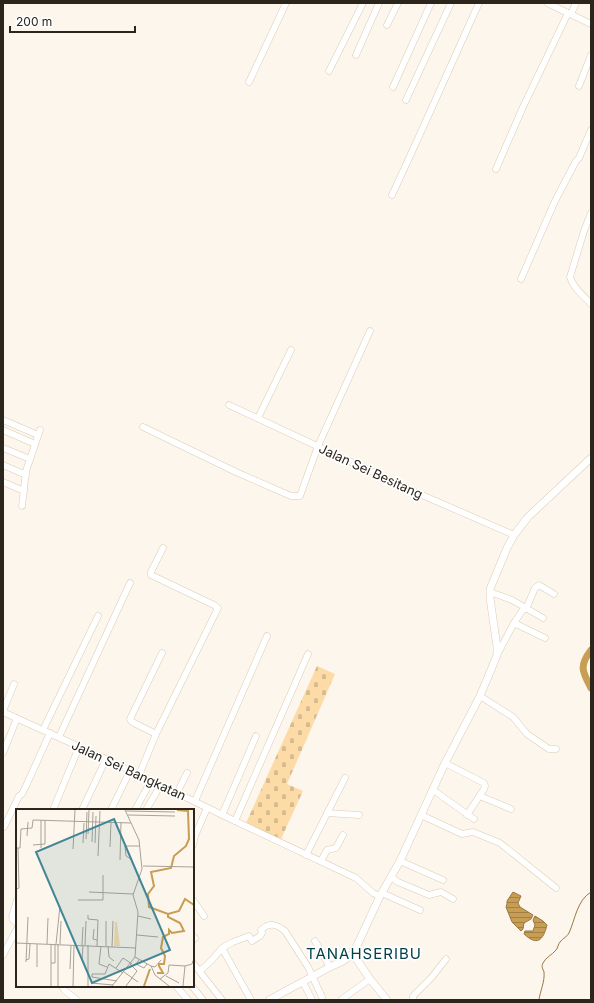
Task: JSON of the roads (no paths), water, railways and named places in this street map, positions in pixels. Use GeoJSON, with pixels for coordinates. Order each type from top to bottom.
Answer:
{"type":"FeatureCollection","features":[{"type":"Feature","properties":{"kind":"main road"},"geometry":{"type":"LineString","coordinates":[[274,999],[353,954],[381,894],[400,861],[445,762],[480,696],[497,655],[490,592],[503,557],[514,535],[528,516],[591,458]]}},
{"type":"Feature","properties":{"kind":"main road"},"geometry":{"type":"LineString","coordinates":[[353,954],[387,1000]]}},
{"type":"Feature","properties":{"kind":"street"},"geometry":{"type":"LineString","coordinates":[[250,82],[286,3]]}},
{"type":"Feature","properties":{"kind":"street"},"geometry":{"type":"LineString","coordinates":[[329,71],[363,3]]}},
{"type":"Feature","properties":{"kind":"street"},"geometry":{"type":"LineString","coordinates":[[356,55],[379,3]]}},
{"type":"Feature","properties":{"kind":"street"},"geometry":{"type":"LineString","coordinates":[[387,25],[398,3]]}},
{"type":"Feature","properties":{"kind":"street"},"geometry":{"type":"LineString","coordinates":[[393,87],[431,3]]}},
{"type":"Feature","properties":{"kind":"street"},"geometry":{"type":"LineString","coordinates":[[406,100],[451,3]]}},
{"type":"Feature","properties":{"kind":"street"},"geometry":{"type":"LineString","coordinates":[[392,195],[479,3]]}},
{"type":"Feature","properties":{"kind":"street"},"geometry":{"type":"LineString","coordinates":[[547,3],[554,5],[591,24]]}},
{"type":"Feature","properties":{"kind":"street"},"geometry":{"type":"LineString","coordinates":[[496,169],[523,107],[569,14],[576,3]]}},
{"type":"Feature","properties":{"kind":"street"},"geometry":{"type":"LineString","coordinates":[[579,86],[591,55]]}},
{"type":"Feature","properties":{"kind":"street"},"geometry":{"type":"LineString","coordinates":[[521,279],[556,201],[591,130]]}},
{"type":"Feature","properties":{"kind":"street"},"geometry":{"type":"LineString","coordinates":[[591,213],[570,277],[571,282],[591,304]]}},
{"type":"Feature","properties":{"kind":"street"},"geometry":{"type":"LineString","coordinates":[[143,427],[236,472],[294,497],[301,495],[318,446],[370,330]]}},
{"type":"Feature","properties":{"kind":"street"},"geometry":{"type":"LineString","coordinates":[[258,418],[291,350]]}},
{"type":"Feature","properties":{"kind":"street","name":"Jalan Sei Besitang"},"geometry":{"type":"LineString","coordinates":[[229,405],[422,495],[514,535]]}},
{"type":"Feature","properties":{"kind":"street"},"geometry":{"type":"LineString","coordinates":[[4,418],[39,433],[26,475],[22,506]]}},
{"type":"Feature","properties":{"kind":"street"},"geometry":{"type":"LineString","coordinates":[[3,430],[35,444]]}},
{"type":"Feature","properties":{"kind":"street"},"geometry":{"type":"LineString","coordinates":[[3,448],[30,459]]}},
{"type":"Feature","properties":{"kind":"street"},"geometry":{"type":"LineString","coordinates":[[3,465],[26,475]]}},
{"type":"Feature","properties":{"kind":"street"},"geometry":{"type":"LineString","coordinates":[[3,482],[24,491]]}},
{"type":"Feature","properties":{"kind":"street"},"geometry":{"type":"LineString","coordinates":[[139,775],[156,734],[218,608],[214,604],[151,575],[151,572],[163,548]]}},
{"type":"Feature","properties":{"kind":"street"},"geometry":{"type":"LineString","coordinates":[[59,737],[130,583]]}},
{"type":"Feature","properties":{"kind":"street"},"geometry":{"type":"LineString","coordinates":[[497,655],[535,588],[539,585],[554,594]]}},
{"type":"Feature","properties":{"kind":"street"},"geometry":{"type":"LineString","coordinates":[[490,592],[512,600],[543,618]]}},
{"type":"Feature","properties":{"kind":"street"},"geometry":{"type":"LineString","coordinates":[[43,730],[98,616]]}},
{"type":"Feature","properties":{"kind":"street"},"geometry":{"type":"LineString","coordinates":[[514,623],[545,638]]}},
{"type":"Feature","properties":{"kind":"street"},"geometry":{"type":"LineString","coordinates":[[196,801],[268,636]]}},
{"type":"Feature","properties":{"kind":"street"},"geometry":{"type":"LineString","coordinates":[[156,734],[132,722],[130,719],[162,653]]}},
{"type":"Feature","properties":{"kind":"street"},"geometry":{"type":"LineString","coordinates":[[235,822],[308,654]]}},
{"type":"Feature","properties":{"kind":"street"},"geometry":{"type":"LineString","coordinates":[[3,711],[14,684]]}},
{"type":"Feature","properties":{"kind":"street"},"geometry":{"type":"LineString","coordinates":[[480,696],[513,717],[527,734],[549,749],[556,749]]}},
{"type":"Feature","properties":{"kind":"street","name":"Jalan Sei Bangkatan"},"geometry":{"type":"LineString","coordinates":[[3,711],[356,878],[374,893],[381,894],[420,910]]}},
{"type":"Feature","properties":{"kind":"street"},"geometry":{"type":"LineString","coordinates":[[3,753],[17,718]]}},
{"type":"Feature","properties":{"kind":"street"},"geometry":{"type":"LineString","coordinates":[[4,826],[19,796],[22,794],[26,786],[50,733]]}},
{"type":"Feature","properties":{"kind":"street"},"geometry":{"type":"LineString","coordinates":[[222,815],[256,736]]}},
{"type":"Feature","properties":{"kind":"street"},"geometry":{"type":"LineString","coordinates":[[54,809],[79,747]]}},
{"type":"Feature","properties":{"kind":"street"},"geometry":{"type":"LineString","coordinates":[[82,809],[106,759]]}},
{"type":"Feature","properties":{"kind":"street"},"geometry":{"type":"LineString","coordinates":[[445,762],[484,783],[485,786],[480,796],[467,815]]}},
{"type":"Feature","properties":{"kind":"street"},"geometry":{"type":"LineString","coordinates":[[111,809],[130,771]]}},
{"type":"Feature","properties":{"kind":"street"},"geometry":{"type":"LineString","coordinates":[[178,793],[187,774]]}},
{"type":"Feature","properties":{"kind":"street"},"geometry":{"type":"LineString","coordinates":[[306,855],[344,778]]}},
{"type":"Feature","properties":{"kind":"street"},"geometry":{"type":"LineString","coordinates":[[136,809],[150,781]]}},
{"type":"Feature","properties":{"kind":"street"},"geometry":{"type":"LineString","coordinates":[[147,809],[160,786]]}},
{"type":"Feature","properties":{"kind":"street"},"geometry":{"type":"LineString","coordinates":[[433,790],[474,819]]}},
{"type":"Feature","properties":{"kind":"street"},"geometry":{"type":"LineString","coordinates":[[480,796],[511,809]]}},
{"type":"Feature","properties":{"kind":"street"},"geometry":{"type":"LineString","coordinates":[[194,840],[207,808]]}},
{"type":"Feature","properties":{"kind":"street"},"geometry":{"type":"LineString","coordinates":[[327,813],[359,815]]}},
{"type":"Feature","properties":{"kind":"street"},"geometry":{"type":"LineString","coordinates":[[421,815],[462,834],[473,832],[500,843],[556,888]]}},
{"type":"Feature","properties":{"kind":"street"},"geometry":{"type":"LineString","coordinates":[[321,861],[327,850],[336,848],[343,835]]}},
{"type":"Feature","properties":{"kind":"street"},"geometry":{"type":"LineString","coordinates":[[400,861],[443,880]]}},
{"type":"Feature","properties":{"kind":"street"},"geometry":{"type":"LineString","coordinates":[[391,877],[398,882],[429,895],[441,892],[454,899]]}},
{"type":"Feature","properties":{"kind":"street"},"geometry":{"type":"LineString","coordinates":[[194,901],[204,916]]}},
{"type":"Feature","properties":{"kind":"street"},"geometry":{"type":"LineString","coordinates":[[16,903],[12,920],[16,922]]}},
{"type":"Feature","properties":{"kind":"street"},"geometry":{"type":"LineString","coordinates":[[200,972],[222,948],[249,936],[252,941],[260,936],[262,933],[261,930],[273,924],[285,931],[322,997]]}},
{"type":"Feature","properties":{"kind":"street"},"geometry":{"type":"LineString","coordinates":[[3,955],[16,931]]}},
{"type":"Feature","properties":{"kind":"street"},"geometry":{"type":"LineString","coordinates":[[315,941],[330,967]]}},
{"type":"Feature","properties":{"kind":"street"},"geometry":{"type":"LineString","coordinates":[[222,948],[251,1000]]}},
{"type":"Feature","properties":{"kind":"street"},"geometry":{"type":"LineString","coordinates":[[413,1000],[413,996],[432,977],[446,959]]}},
{"type":"Feature","properties":{"kind":"street"},"geometry":{"type":"LineString","coordinates":[[194,964],[222,1000]]}},
{"type":"Feature","properties":{"kind":"street"},"geometry":{"type":"LineString","coordinates":[[343,1000],[342,999],[370,979]]}},
{"type":"Feature","properties":{"kind":"street"},"geometry":{"type":"LineString","coordinates":[[303,982],[312,1000]]}},
{"type":"Feature","properties":{"kind":"street"},"geometry":{"type":"LineString","coordinates":[[63,987],[65,991],[77,1000]]}},
{"type":"Feature","properties":{"kind":"street"},"geometry":{"type":"LineString","coordinates":[[177,987],[188,1000]]}},
{"type":"Feature","properties":{"kind":"street"},"geometry":{"type":"LineString","coordinates":[[193,987],[203,1000]]}},
{"type":"Feature","properties":{"kind":"waterway"},"geometry":{"type":"LineString","coordinates":[[591,650],[583,665],[584,673],[591,688]]}},
{"type":"Feature","properties":{"kind":"waterway"},"geometry":{"type":"LineString","coordinates":[[539,1000],[544,979],[542,967],[543,963],[556,950],[559,943],[568,934],[579,905],[591,892]]}},
{"type":"Feature","properties":{"kind":"district","name":"TANAHSERIBU"},"geometry":{"type":"Point","coordinates":[364,954]}}]}
